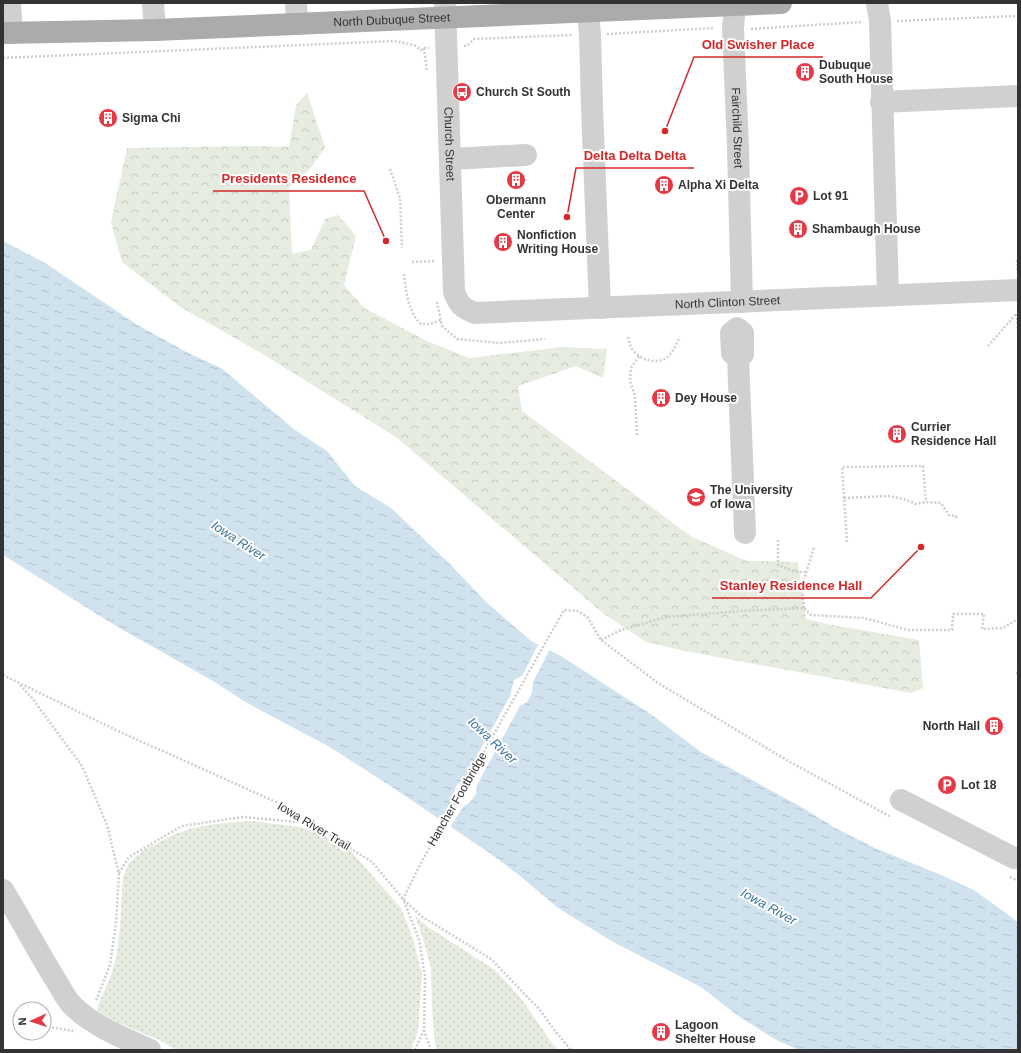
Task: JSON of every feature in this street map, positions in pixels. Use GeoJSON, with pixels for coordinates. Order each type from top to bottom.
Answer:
{"type":"FeatureCollection","features":[{"type":"Feature","properties":{"kind":"main road","name":"North Dubuque Street"},"geometry":{"type":"LineString","coordinates":[[7,33],[155,30],[297,13],[781,3]]}},
{"type":"Feature","properties":{"kind":"street"},"geometry":{"type":"LineString","coordinates":[[7,33],[10,3]]}},
{"type":"Feature","properties":{"kind":"street"},"geometry":{"type":"LineString","coordinates":[[154,3],[155,30]]}},
{"type":"Feature","properties":{"kind":"street"},"geometry":{"type":"LineString","coordinates":[[878,3],[880,21],[881,102],[888,295]]}},
{"type":"Feature","properties":{"kind":"street","name":"Fairchild Street"},"geometry":{"type":"LineString","coordinates":[[735,4],[733,29],[738,147],[739,302],[737,328],[743,333],[743,354],[738,358],[746,533]]}},
{"type":"Feature","properties":{"kind":"street"},"geometry":{"type":"LineString","coordinates":[[588,7],[600,308]]}},
{"type":"Feature","properties":{"kind":"street","name":"Church Street"},"geometry":{"type":"LineString","coordinates":[[445,10],[454,285]]}},
{"type":"Feature","properties":{"kind":"street"},"geometry":{"type":"LineString","coordinates":[[881,102],[1018,96]]}},
{"type":"Feature","properties":{"kind":"street"},"geometry":{"type":"LineString","coordinates":[[450,159],[526,155]]}},
{"type":"Feature","properties":{"kind":"street","name":"North Clinton Street"},"geometry":{"type":"LineString","coordinates":[[454,285],[454,292],[458,303],[465,309],[475,313],[888,295],[1018,298]]}},
{"type":"Feature","properties":{"kind":"street"},"geometry":{"type":"LineString","coordinates":[[898,809],[1014,863]]}},
{"type":"Feature","properties":{"kind":"street"},"geometry":{"type":"LineString","coordinates":[[3,890],[73,1006],[88,1019],[103,1028],[150,1050]]}},
{"type":"Feature","properties":{"kind":"path"},"geometry":{"type":"LineString","coordinates":[[3,58],[394,41],[414,45],[421,50],[424,48]]}},
{"type":"Feature","properties":{"kind":"path"},"geometry":{"type":"LineString","coordinates":[[390,169],[400,198],[402,248]]}},
{"type":"Feature","properties":{"kind":"path"},"geometry":{"type":"LineString","coordinates":[[412,262],[435,261]]}},
{"type":"Feature","properties":{"kind":"path"},"geometry":{"type":"LineString","coordinates":[[404,274],[406,290],[416,319],[422,324],[430,324],[441,320]]}},
{"type":"Feature","properties":{"kind":"path"},"geometry":{"type":"LineString","coordinates":[[1018,298],[1018,333]]}},
{"type":"Feature","properties":{"kind":"path"},"geometry":{"type":"LineString","coordinates":[[988,346],[1017,313]]}},
{"type":"Feature","properties":{"kind":"path"},"geometry":{"type":"LineString","coordinates":[[628,337],[632,348],[639,356],[648,360],[656,361],[665,358],[672,352],[680,337]]}},
{"type":"Feature","properties":{"kind":"path"},"geometry":{"type":"LineString","coordinates":[[637,435],[635,396],[630,381],[631,368],[639,356]]}},
{"type":"Feature","properties":{"kind":"path"},"geometry":{"type":"LineString","coordinates":[[846,542],[842,467],[923,466],[926,502]]}},
{"type":"Feature","properties":{"kind":"path"},"geometry":{"type":"LineString","coordinates":[[844,498],[888,496],[904,499],[916,504],[926,502],[941,503],[949,515],[956,516],[956,520]]}},
{"type":"Feature","properties":{"kind":"path"},"geometry":{"type":"LineString","coordinates":[[778,540],[778,565],[796,572],[807,572]]}},
{"type":"Feature","properties":{"kind":"path"},"geometry":{"type":"LineString","coordinates":[[814,547],[802,586],[804,608],[811,615],[864,618],[908,630],[952,630],[953,614],[984,614],[982,628],[1003,628],[1018,619]]}},
{"type":"Feature","properties":{"kind":"path"},"geometry":{"type":"LineString","coordinates":[[804,608],[741,611],[666,618],[621,630],[601,640],[658,683],[790,762],[898,809]]}},
{"type":"Feature","properties":{"kind":"path","name":"Hancher Footbridge"},"geometry":{"type":"LineString","coordinates":[[403,899],[421,863],[564,610],[578,612],[588,618],[601,640]]}},
{"type":"Feature","properties":{"kind":"path","name":"Iowa River Trail"},"geometry":{"type":"LineString","coordinates":[[3,675],[183,761],[285,806],[372,862],[403,899],[421,916],[491,959],[540,1010],[555,1031],[572,1050]]}},
{"type":"Feature","properties":{"kind":"path"},"geometry":{"type":"LineString","coordinates":[[19,683],[32,698],[82,766],[107,825],[119,874],[116,923],[110,965],[83,1033],[52,1027]]}},
{"type":"Feature","properties":{"kind":"path"},"geometry":{"type":"LineString","coordinates":[[119,874],[129,857],[182,826],[243,816],[312,823]]}},
{"type":"Feature","properties":{"kind":"path"},"geometry":{"type":"LineString","coordinates":[[1014,863],[1018,881]]}},
{"type":"Feature","properties":{"kind":"path"},"geometry":{"type":"LineString","coordinates":[[403,899],[419,939],[426,977],[424,1030],[431,1050]]}},
{"type":"Feature","properties":{"kind":"path"},"geometry":{"type":"LineString","coordinates":[[415,1050],[424,1030]]}},
{"type":"Feature","properties":{"kind":"green space"},"geometry":{"type":"Polygon","coordinates":[[[307,93],[325,147],[310,169],[289,188],[292,254],[311,250],[325,219],[338,215],[356,236],[344,285],[364,308],[427,341],[469,358],[562,347],[607,349],[603,378],[576,366],[518,386],[522,411],[692,537],[747,561],[798,562],[806,619],[919,640],[923,688],[911,693],[685,651],[646,642],[604,614],[396,437],[266,356],[179,306],[122,262],[111,222],[127,148],[254,146],[289,147],[296,105],[307,93]]]}},
{"type":"Feature","properties":{"kind":"green space"},"geometry":{"type":"Polygon","coordinates":[[[252,821],[307,828],[348,848],[401,908],[413,939],[422,974],[418,1032],[411,1050],[176,1050],[161,1041],[112,1020],[98,1011],[98,1005],[111,976],[117,954],[123,877],[129,863],[144,850],[175,834],[192,828],[222,823],[252,821]]]}},
{"type":"Feature","properties":{"kind":"green space"},"geometry":{"type":"Polygon","coordinates":[[[415,915],[428,927],[495,970],[520,997],[552,1043],[559,1050],[437,1050],[435,1045],[432,1006],[431,969],[415,915]]]}},
{"type":"Feature","properties":{"kind":"water","name":"Iowa River"},"geometry":{"type":"Polygon","coordinates":[[[3,241],[45,263],[136,324],[188,353],[221,368],[295,430],[327,451],[355,486],[391,508],[450,564],[486,602],[531,641],[561,656],[652,715],[701,752],[803,808],[837,829],[877,849],[974,890],[1018,922],[1018,1050],[799,1050],[776,1040],[737,1015],[701,987],[613,942],[558,908],[519,875],[488,852],[328,746],[247,703],[213,681],[116,626],[3,555],[3,241]]]}},
{"type":"Feature","properties":{"kind":"pier"},"geometry":{"type":"Polygon","coordinates":[[[539,643],[550,649],[533,682],[532,693],[527,702],[520,706],[477,785],[476,794],[470,802],[463,807],[449,829],[439,822],[453,798],[456,786],[464,779],[510,696],[514,680],[522,676],[539,643]]]}},
{"type":"Feature","properties":{"kind":"place","name":"Dubuque South House"},"geometry":{"type":"Point","coordinates":[805,72]}},
{"type":"Feature","properties":{"kind":"place","name":"Church St South"},"geometry":{"type":"Point","coordinates":[462,92]}},
{"type":"Feature","properties":{"kind":"place","name":"Sigma Chi"},"geometry":{"type":"Point","coordinates":[108,118]}},
{"type":"Feature","properties":{"kind":"place","name":"Old Swisher Place"},"geometry":{"type":"Point","coordinates":[665,131]}},
{"type":"Feature","properties":{"kind":"place","name":"Obermann Center"},"geometry":{"type":"Point","coordinates":[516,180]}},
{"type":"Feature","properties":{"kind":"place","name":"Alpha Xi Delta"},"geometry":{"type":"Point","coordinates":[664,185]}},
{"type":"Feature","properties":{"kind":"place","name":"Lot 91"},"geometry":{"type":"Point","coordinates":[799,196]}},
{"type":"Feature","properties":{"kind":"place","name":"Delta Delta Delta"},"geometry":{"type":"Point","coordinates":[567,217]}},
{"type":"Feature","properties":{"kind":"place","name":"Shambaugh House"},"geometry":{"type":"Point","coordinates":[798,229]}},
{"type":"Feature","properties":{"kind":"place","name":"Presidents Residence"},"geometry":{"type":"Point","coordinates":[386,241]}},
{"type":"Feature","properties":{"kind":"place","name":"Nonfiction Writing House"},"geometry":{"type":"Point","coordinates":[503,242]}},
{"type":"Feature","properties":{"kind":"place","name":"Dey House"},"geometry":{"type":"Point","coordinates":[661,398]}},
{"type":"Feature","properties":{"kind":"place","name":"Currier Residence Hall"},"geometry":{"type":"Point","coordinates":[897,434]}},
{"type":"Feature","properties":{"kind":"place","name":"The University of Iowa"},"geometry":{"type":"Point","coordinates":[696,497]}},
{"type":"Feature","properties":{"kind":"place","name":"Stanley Residence Hall"},"geometry":{"type":"Point","coordinates":[921,547]}},
{"type":"Feature","properties":{"kind":"place","name":"North Hall"},"geometry":{"type":"Point","coordinates":[994,726]}},
{"type":"Feature","properties":{"kind":"place","name":"Lot 18"},"geometry":{"type":"Point","coordinates":[947,785]}},
{"type":"Feature","properties":{"kind":"place","name":"Lagoon Shelter House"},"geometry":{"type":"Point","coordinates":[661,1032]}}]}
